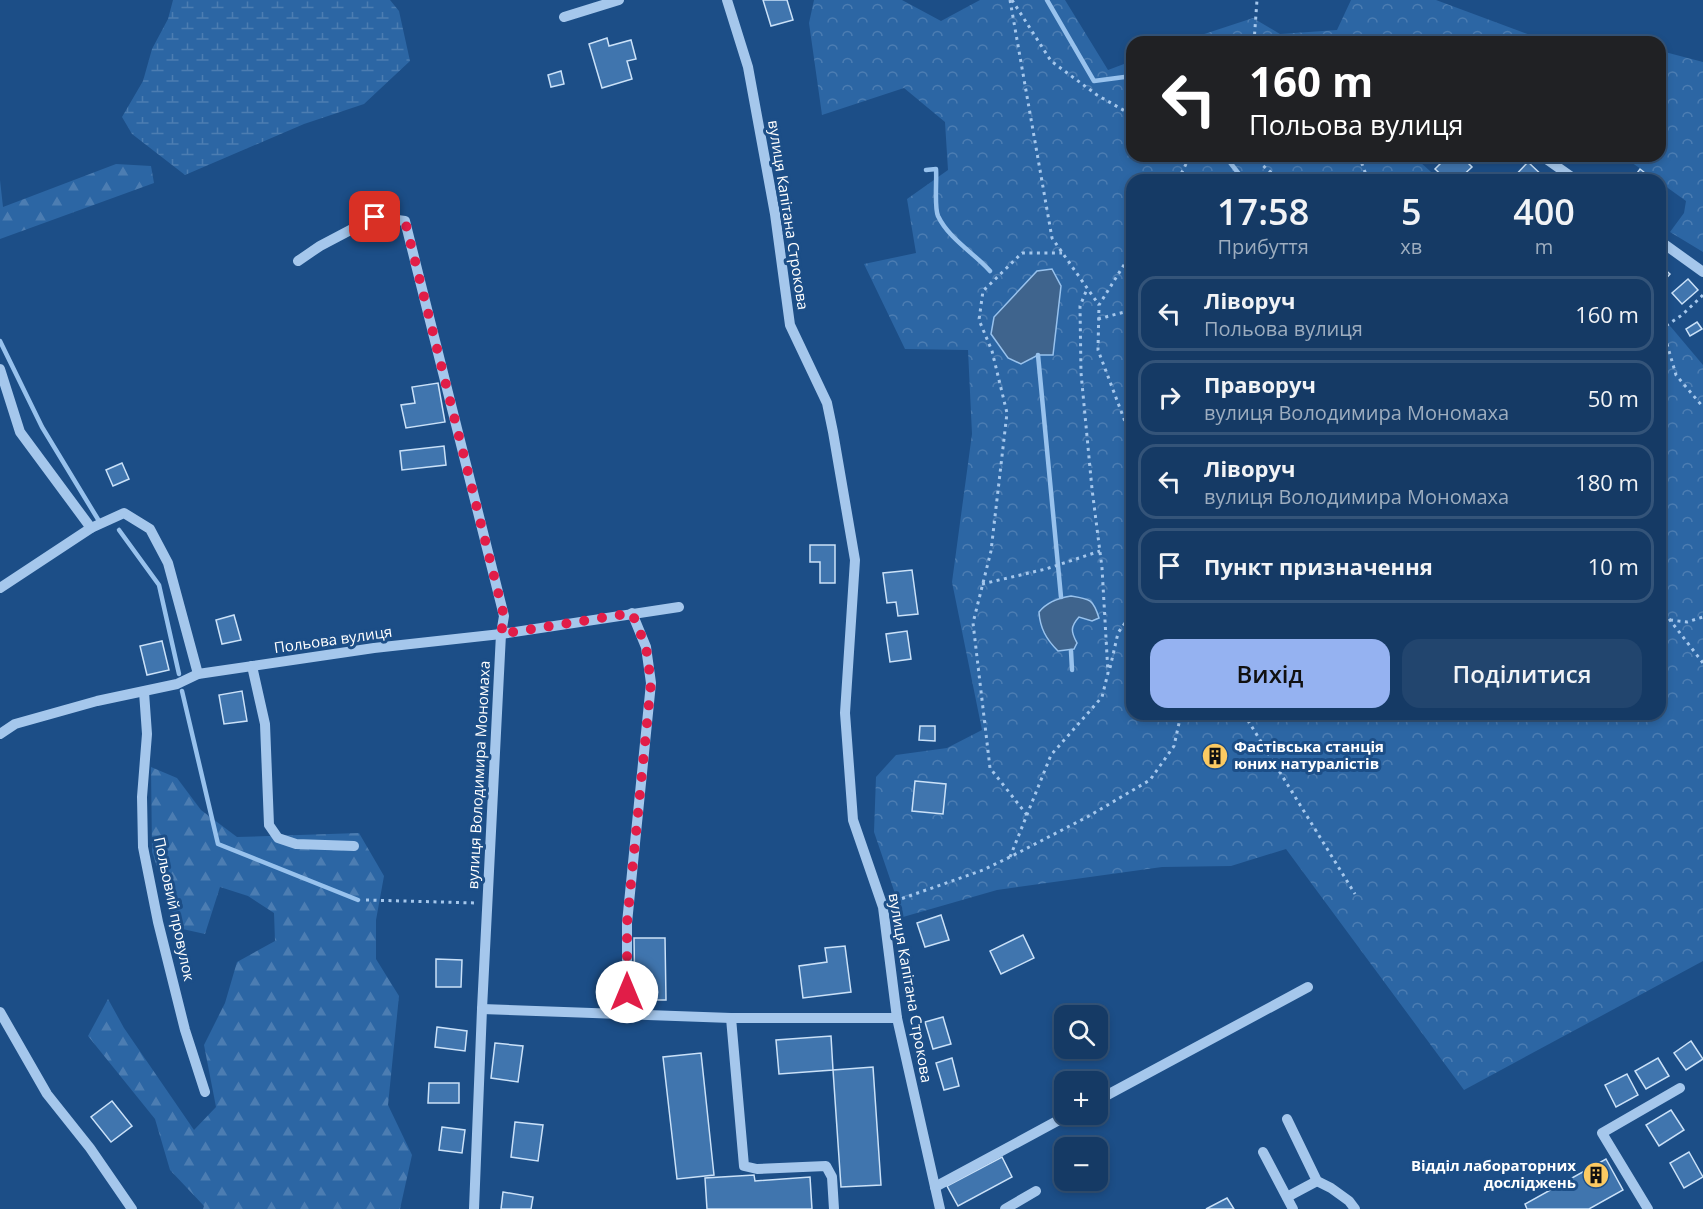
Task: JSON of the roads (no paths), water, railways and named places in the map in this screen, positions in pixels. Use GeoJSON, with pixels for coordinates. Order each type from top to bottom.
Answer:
{"type":"FeatureCollection","features":[{"type":"Feature","properties":{"kind":"street"},"geometry":{"type":"LineString","coordinates":[[564,17],[619,0]]}},
{"type":"Feature","properties":{"kind":"street","name":"вулиця Капітана Строкова"},"geometry":{"type":"LineString","coordinates":[[727,0],[748,67],[775,214],[790,325],[827,403],[836,444],[855,560],[846,713],[853,820],[883,907],[897,1018],[940,1209]]}},
{"type":"Feature","properties":{"kind":"street"},"geometry":{"type":"LineString","coordinates":[[1550,162],[1568,174]]}},
{"type":"Feature","properties":{"kind":"street","name":"вулиця Володимира Мономаха"},"geometry":{"type":"LineString","coordinates":[[298,261],[320,246],[375,217],[405,221],[504,616],[501,634],[487,903],[474,1209]]}},
{"type":"Feature","properties":{"kind":"street"},"geometry":{"type":"LineString","coordinates":[[1666,245],[1703,272]]}},
{"type":"Feature","properties":{"kind":"street"},"geometry":{"type":"LineString","coordinates":[[0,369],[20,432],[91,528]]}},
{"type":"Feature","properties":{"kind":"street"},"geometry":{"type":"LineString","coordinates":[[0,588],[91,528],[124,513],[150,529],[168,563],[198,674]]}},
{"type":"Feature","properties":{"kind":"street","name":"Польова вулиця"},"geometry":{"type":"LineString","coordinates":[[0,734],[15,724],[97,701],[177,684],[198,674],[374,648],[501,634],[679,607]]}},
{"type":"Feature","properties":{"kind":"street"},"geometry":{"type":"LineString","coordinates":[[627,1015],[627,923],[651,683],[646,647],[632,613]]}},
{"type":"Feature","properties":{"kind":"street"},"geometry":{"type":"LineString","coordinates":[[252,666],[265,724],[270,825],[278,838],[296,844],[354,846]]}},
{"type":"Feature","properties":{"kind":"street","name":"Польовий провулок"},"geometry":{"type":"LineString","coordinates":[[144,692],[147,734],[142,797],[143,847],[184,1030],[205,1092]]}},
{"type":"Feature","properties":{"kind":"street"},"geometry":{"type":"LineString","coordinates":[[1108,1095],[1308,987]]}},
{"type":"Feature","properties":{"kind":"street"},"geometry":{"type":"LineString","coordinates":[[482,1009],[731,1018],[897,1018]]}},
{"type":"Feature","properties":{"kind":"street"},"geometry":{"type":"LineString","coordinates":[[0,1012],[47,1094],[90,1148],[132,1209]]}},
{"type":"Feature","properties":{"kind":"street"},"geometry":{"type":"LineString","coordinates":[[731,1018],[744,1166],[757,1169],[826,1166],[832,1177],[834,1209]]}},
{"type":"Feature","properties":{"kind":"street"},"geometry":{"type":"LineString","coordinates":[[1648,1209],[1602,1133],[1680,1088]]}},
{"type":"Feature","properties":{"kind":"street"},"geometry":{"type":"LineString","coordinates":[[1287,1119],[1317,1181],[1349,1201],[1355,1209]]}},
{"type":"Feature","properties":{"kind":"street"},"geometry":{"type":"LineString","coordinates":[[935,1187],[1054,1123]]}},
{"type":"Feature","properties":{"kind":"street"},"geometry":{"type":"LineString","coordinates":[[1263,1152],[1293,1209]]}},
{"type":"Feature","properties":{"kind":"street"},"geometry":{"type":"LineString","coordinates":[[1287,1197],[1317,1181]]}},
{"type":"Feature","properties":{"kind":"street"},"geometry":{"type":"LineString","coordinates":[[1005,1209],[1036,1191]]}},
{"type":"Feature","properties":{"kind":"waterway"},"geometry":{"type":"LineString","coordinates":[[1047,0],[1094,81],[1126,77]]}},
{"type":"Feature","properties":{"kind":"waterway"},"geometry":{"type":"LineString","coordinates":[[1230,162],[1239,174]]}},
{"type":"Feature","properties":{"kind":"waterway"},"geometry":{"type":"LineString","coordinates":[[926,170],[936,169],[936,207],[943,224],[955,239],[990,271]]}},
{"type":"Feature","properties":{"kind":"waterway"},"geometry":{"type":"LineString","coordinates":[[0,341],[42,427],[99,521]]}},
{"type":"Feature","properties":{"kind":"waterway"},"geometry":{"type":"LineString","coordinates":[[1038,355],[1061,597]]}},
{"type":"Feature","properties":{"kind":"waterway"},"geometry":{"type":"LineString","coordinates":[[119,530],[159,585],[179,674]]}},
{"type":"Feature","properties":{"kind":"waterway"},"geometry":{"type":"LineString","coordinates":[[1071,651],[1072,670]]}},
{"type":"Feature","properties":{"kind":"waterway"},"geometry":{"type":"LineString","coordinates":[[182,691],[218,844],[358,900]]}},
{"type":"Feature","properties":{"kind":"place","name":"Фастівська станція юних натуралістів"},"geometry":{"type":"Point","coordinates":[1215,756]}},
{"type":"Feature","properties":{"kind":"place","name":"Відділ лабораторних досліджень"},"geometry":{"type":"Point","coordinates":[1596,1175]}}]}
